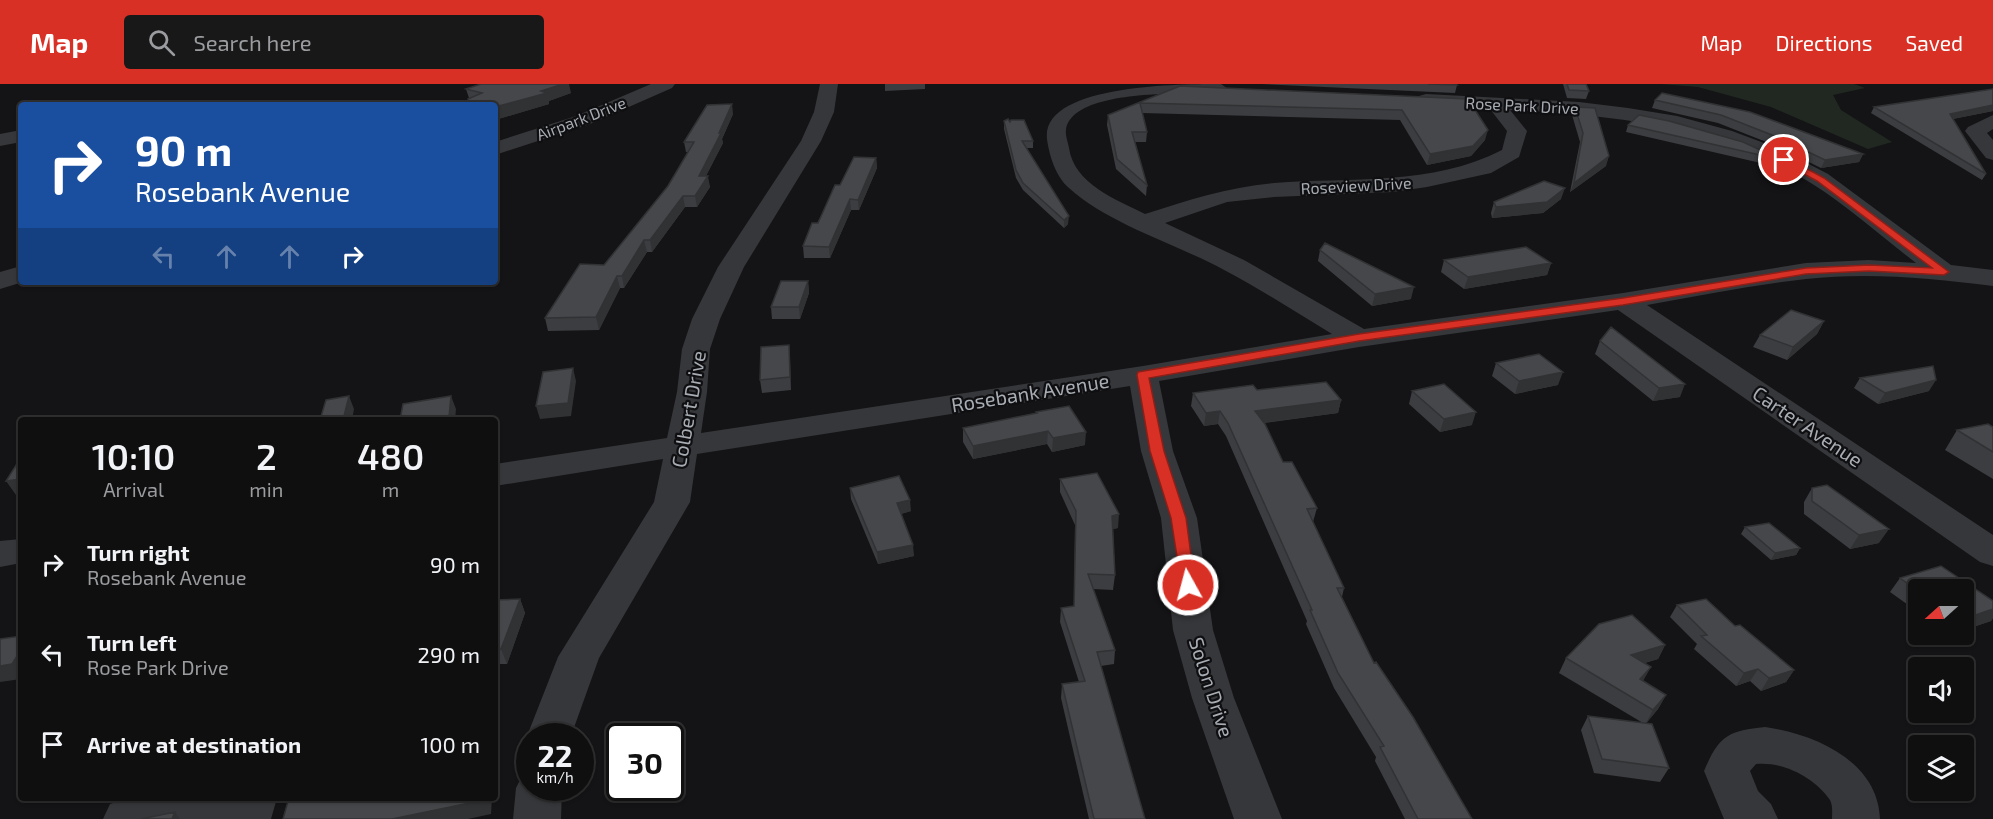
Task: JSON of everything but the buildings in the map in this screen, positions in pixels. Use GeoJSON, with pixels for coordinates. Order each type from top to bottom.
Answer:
{"type":"FeatureCollection","features":[{"type":"Feature","properties":{"kind":"street","name":"Airpark Drive"},"geometry":{"type":"LineString","coordinates":[[498,148],[583,120],[666,84]]}},
{"type":"Feature","properties":{"kind":"street","name":"Colbert Drive"},"geometry":{"type":"LineString","coordinates":[[554,723],[579,657],[672,502],[692,392],[696,349],[706,319],[731,267],[811,141],[824,112],[829,84]]}},
{"type":"Feature","properties":{"kind":"street"},"geometry":{"type":"LineString","coordinates":[[1236,90],[1188,87],[1144,90],[1097,98],[1068,111],[1056,129],[1059,154],[1075,182],[1102,202],[1235,265],[1359,338]]}},
{"type":"Feature","properties":{"kind":"street","name":"Rose Park Drive"},"geometry":{"type":"LineString","coordinates":[[1401,99],[1598,108],[1657,117],[1710,129],[1766,151],[1821,180],[1944,272]]}},
{"type":"Feature","properties":{"kind":"street","name":"Roseview Drive"},"geometry":{"type":"LineString","coordinates":[[1143,222],[1224,196],[1274,190],[1393,185],[1483,168],[1512,153],[1517,131],[1496,104]]}},
{"type":"Feature","properties":{"kind":"street"},"geometry":{"type":"LineString","coordinates":[[1993,122],[1975,131],[1993,154]]}},
{"type":"Feature","properties":{"kind":"street"},"geometry":{"type":"LineString","coordinates":[[0,140],[18,137]]}},
{"type":"Feature","properties":{"kind":"street"},"geometry":{"type":"LineString","coordinates":[[0,269],[18,267]]}},
{"type":"Feature","properties":{"kind":"street","name":"Rosebank Avenue"},"geometry":{"type":"LineString","coordinates":[[498,475],[1143,375],[1359,338],[1623,302],[1806,271],[1869,268],[1944,272],[1993,278]]}},
{"type":"Feature","properties":{"kind":"street"},"geometry":{"type":"LineString","coordinates":[[0,281],[18,275]]}},
{"type":"Feature","properties":{"kind":"street","name":"Carter Avenue"},"geometry":{"type":"LineString","coordinates":[[1623,302],[1993,553]]}},
{"type":"Feature","properties":{"kind":"street","name":"Solon Drive"},"geometry":{"type":"LineString","coordinates":[[1143,375],[1157,451],[1179,518],[1194,630],[1213,698],[1258,819]]}},
{"type":"Feature","properties":{"kind":"street"},"geometry":{"type":"LineString","coordinates":[[0,554],[18,551]]}},
{"type":"Feature","properties":{"kind":"street"},"geometry":{"type":"LineString","coordinates":[[1754,819],[1740,804],[1727,771],[1734,755],[1751,747],[1772,746],[1798,752],[1822,765],[1842,782],[1854,800],[1856,819]]}},
{"type":"Feature","properties":{"kind":"street"},"geometry":{"type":"LineString","coordinates":[[127,819],[216,801]]}},
{"type":"Feature","properties":{"kind":"street"},"geometry":{"type":"LineString","coordinates":[[247,819],[253,801]]}},
{"type":"Feature","properties":{"kind":"street"},"geometry":{"type":"LineString","coordinates":[[537,819],[538,801]]}},
{"type":"Feature","properties":{"kind":"shaded area"},"geometry":{"type":"Polygon","coordinates":[[[1661,84],[1854,84],[1865,88],[1833,95],[1841,110],[1892,142],[1868,149],[1771,107],[1698,87],[1661,84]]]}},
{"type":"Feature","properties":{"kind":"route"},"geometry":{"type":"LineString","coordinates":[[1188,585],[1179,518],[1157,451],[1143,375],[1359,338],[1623,302],[1806,271],[1869,268],[1944,272],[1821,180],[1784,160]]}}]}
